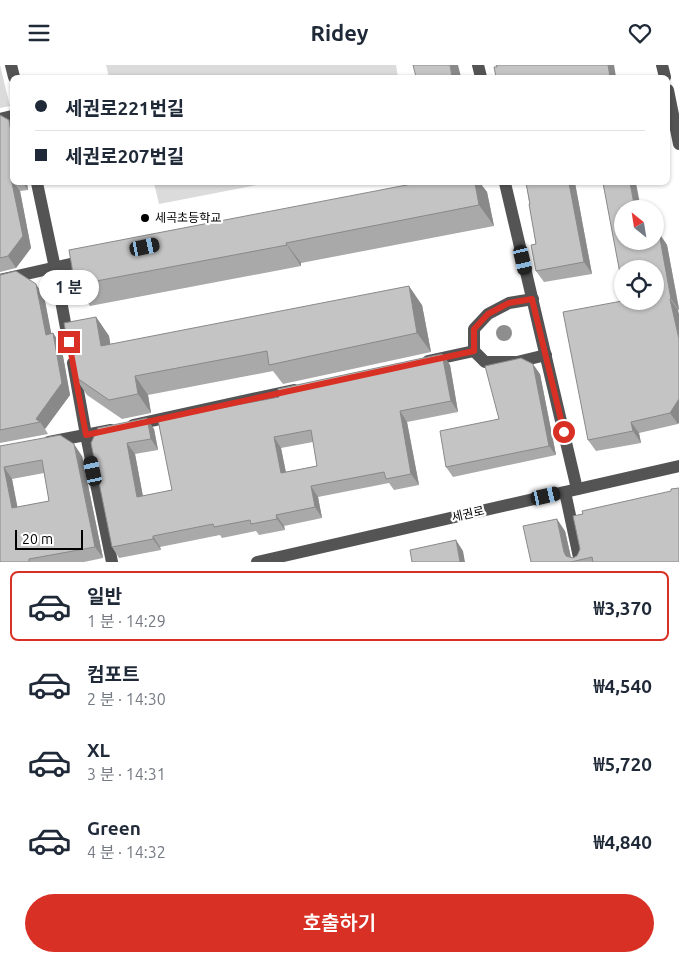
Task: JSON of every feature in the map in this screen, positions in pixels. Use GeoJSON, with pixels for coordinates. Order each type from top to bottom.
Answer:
{"type":"FeatureCollection","features":[{"type":"Feature","properties":{"kind":"street"},"geometry":{"type":"LineString","coordinates":[[670,100],[679,144]]}},
{"type":"Feature","properties":{"kind":"street"},"geometry":{"type":"LineString","coordinates":[[36,185],[55,268],[112,562]]}},
{"type":"Feature","properties":{"kind":"street"},"geometry":{"type":"LineString","coordinates":[[505,185],[546,355],[571,490],[580,562]]}},
{"type":"Feature","properties":{"kind":"street"},"geometry":{"type":"LineString","coordinates":[[0,281],[99,257]]}},
{"type":"Feature","properties":{"kind":"street"},"geometry":{"type":"LineString","coordinates":[[532,299],[509,303],[488,314],[474,329],[474,351],[485,362],[517,362],[546,355]]}},
{"type":"Feature","properties":{"kind":"street"},"geometry":{"type":"LineString","coordinates":[[416,364],[474,351]]}},
{"type":"Feature","properties":{"kind":"street"},"geometry":{"type":"LineString","coordinates":[[38,444],[309,387]]}},
{"type":"Feature","properties":{"kind":"street","name":"세권로"},"geometry":{"type":"LineString","coordinates":[[257,562],[679,466]]}},
{"type":"Feature","properties":{"kind":"shaded area"},"geometry":{"type":"Polygon","coordinates":[[[0,65],[10,106],[0,108],[0,65]]]}},
{"type":"Feature","properties":{"kind":"shaded area"},"geometry":{"type":"Polygon","coordinates":[[[106,65],[396,65],[398,75],[108,75],[106,65]]]}},
{"type":"Feature","properties":{"kind":"shaded area"},"geometry":{"type":"Polygon","coordinates":[[[154,185],[257,185],[159,204],[154,185]]]}},
{"type":"Feature","properties":{"kind":"building"},"geometry":{"type":"Polygon","coordinates":[[[413,65],[450,65],[452,75],[416,75],[413,65]]]}},
{"type":"Feature","properties":{"kind":"building"},"geometry":{"type":"Polygon","coordinates":[[[496,65],[608,65],[610,75],[496,75],[494,67],[497,67],[496,65]]]}},
{"type":"Feature","properties":{"kind":"building"},"geometry":{"type":"Polygon","coordinates":[[[0,115],[9,120],[10,185],[12,185],[23,236],[8,256],[0,258],[0,115]]]}},
{"type":"Feature","properties":{"kind":"building"},"geometry":{"type":"Polygon","coordinates":[[[407,185],[475,185],[479,205],[286,243],[287,245],[75,285],[69,250],[407,185]]]}},
{"type":"Feature","properties":{"kind":"building"},"geometry":{"type":"Polygon","coordinates":[[[526,185],[569,185],[584,262],[536,271],[531,245],[536,244],[526,185]]]}},
{"type":"Feature","properties":{"kind":"building"},"geometry":{"type":"Polygon","coordinates":[[[603,185],[630,185],[633,200],[614,200],[614,241],[603,185]]]}},
{"type":"Feature","properties":{"kind":"building"},"geometry":{"type":"Polygon","coordinates":[[[616,250],[662,250],[664,260],[617,260],[616,250]]]}},
{"type":"Feature","properties":{"kind":"building"},"geometry":{"type":"Polygon","coordinates":[[[664,260],[679,339],[679,399],[670,413],[631,422],[633,431],[588,440],[563,312],[614,302],[614,310],[664,310],[664,260]]]}},
{"type":"Feature","properties":{"kind":"building"},"geometry":{"type":"Polygon","coordinates":[[[16,271],[36,284],[46,335],[53,333],[62,383],[36,419],[40,422],[0,430],[0,275],[16,271]]]}},
{"type":"Feature","properties":{"kind":"building"},"geometry":{"type":"Polygon","coordinates":[[[409,286],[417,333],[269,365],[267,351],[135,376],[138,394],[109,400],[74,376],[64,323],[96,317],[101,346],[409,286]]]}},
{"type":"Feature","properties":{"kind":"building"},"geometry":{"type":"Polygon","coordinates":[[[442,354],[451,401],[400,411],[411,474],[386,479],[384,472],[311,486],[315,507],[276,515],[277,519],[251,524],[250,520],[214,527],[213,524],[153,536],[153,539],[112,547],[91,443],[98,428],[147,418],[151,439],[127,443],[137,497],[172,490],[158,420],[279,397],[278,389],[442,354]],[[311,430],[274,437],[281,473],[317,466],[311,430]]]}},
{"type":"Feature","properties":{"kind":"building"},"geometry":{"type":"Polygon","coordinates":[[[521,358],[533,364],[549,446],[446,467],[440,431],[499,419],[485,366],[521,358]]]}},
{"type":"Feature","properties":{"kind":"building"},"geometry":{"type":"Polygon","coordinates":[[[60,435],[74,444],[95,547],[29,559],[29,562],[0,562],[0,446],[60,435]],[[42,460],[4,467],[12,508],[49,501],[42,460]]]}},
{"type":"Feature","properties":{"kind":"building"},"geometry":{"type":"Polygon","coordinates":[[[679,488],[679,562],[593,562],[592,557],[571,562],[531,562],[523,526],[557,519],[564,552],[566,556],[573,558],[577,556],[580,549],[573,516],[583,514],[582,511],[679,488]]]}},
{"type":"Feature","properties":{"kind":"building"},"geometry":{"type":"Polygon","coordinates":[[[456,540],[460,562],[412,562],[410,550],[456,540]]]}},
{"type":"Feature","properties":{"kind":"place","name":"세곡초등학교"},"geometry":{"type":"Point","coordinates":[145,218]}},
{"type":"Feature","properties":{"kind":"route"},"geometry":{"type":"LineString","coordinates":[[69,342],[86,435],[474,351],[474,329],[488,314],[509,303],[532,299],[564,432]]}}]}
